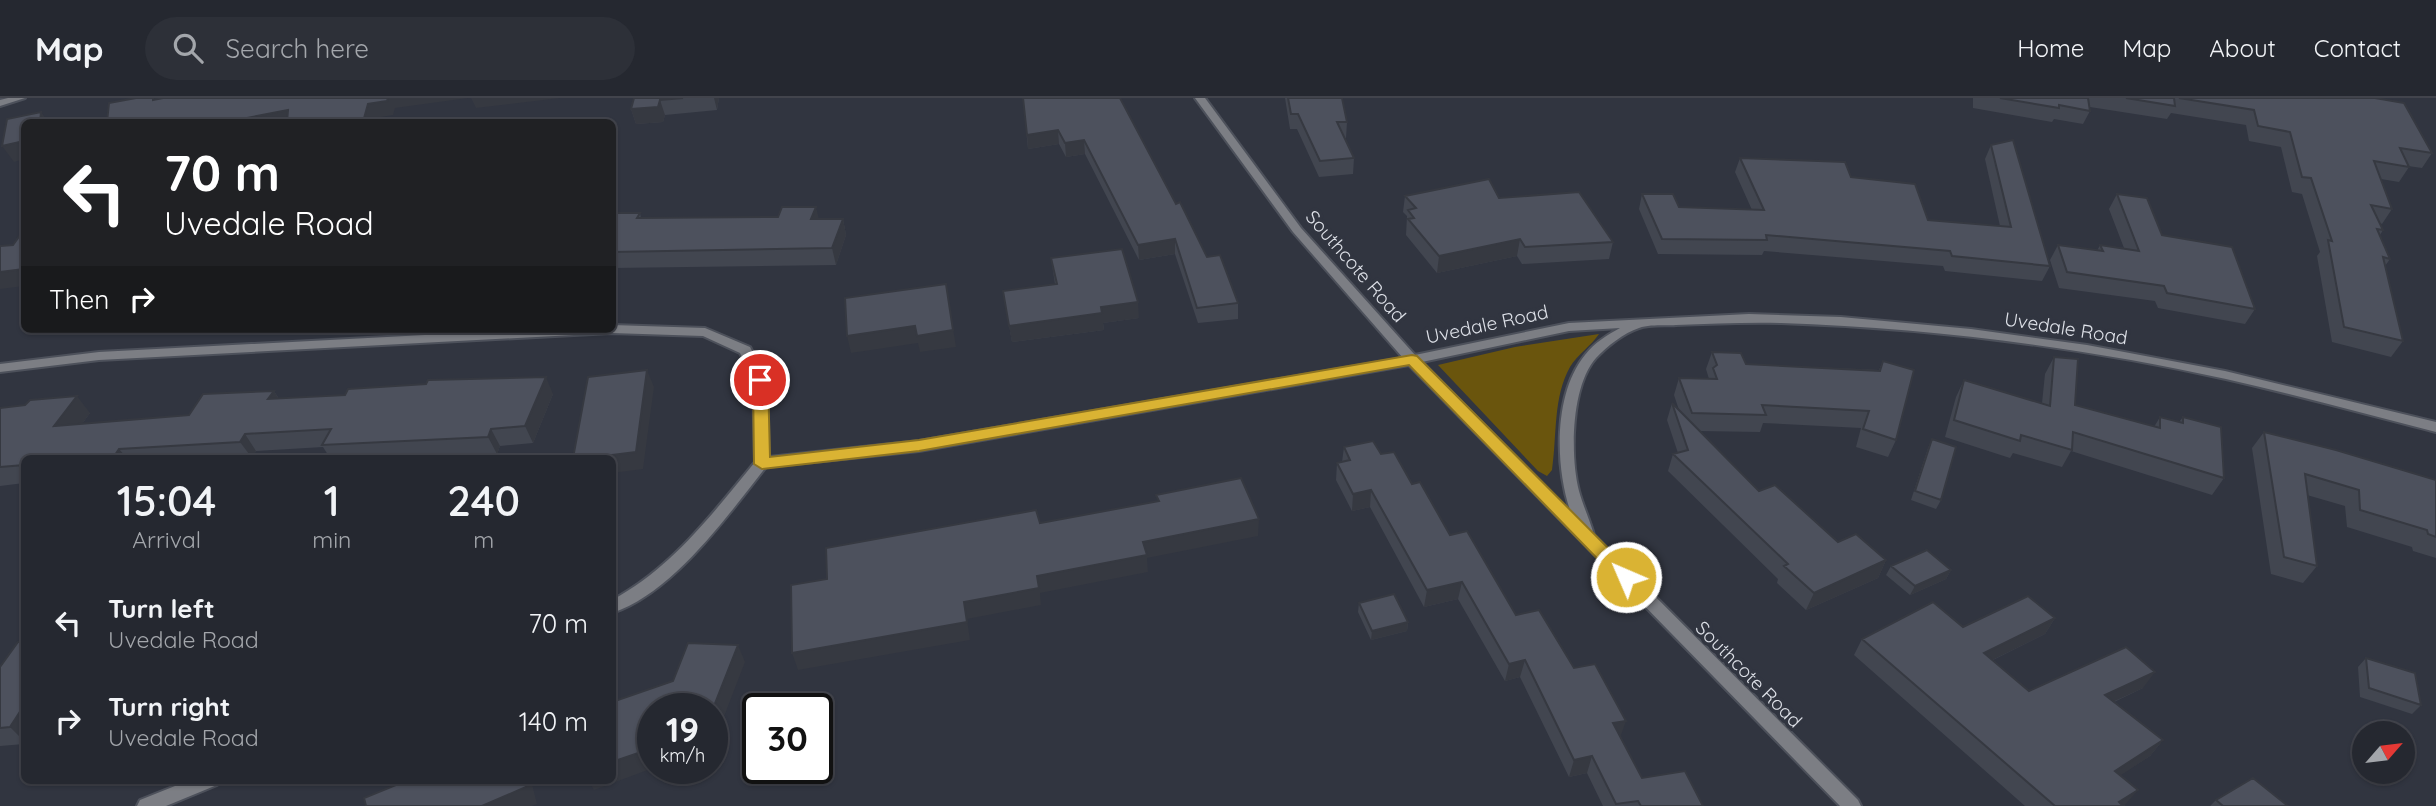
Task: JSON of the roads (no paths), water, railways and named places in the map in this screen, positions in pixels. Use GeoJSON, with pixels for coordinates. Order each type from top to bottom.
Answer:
{"type":"FeatureCollection","features":[{"type":"Feature","properties":{"kind":"street"},"geometry":{"type":"LineString","coordinates":[[0,103],[20,98]]}},
{"type":"Feature","properties":{"kind":"street","name":"Southcote Road"},"geometry":{"type":"LineString","coordinates":[[1200,98],[1297,230],[1412,360],[1852,806]]}},
{"type":"Feature","properties":{"kind":"street","name":"Uvedale Road"},"geometry":{"type":"LineString","coordinates":[[762,464],[919,446],[1412,360],[1569,327],[1749,318],[1841,321],[1984,335],[2087,349],[2225,375],[2436,427]]}},
{"type":"Feature","properties":{"kind":"street","name":"Uvedale Road"},"geometry":{"type":"LineString","coordinates":[[1589,539],[1571,487],[1568,458],[1570,414],[1577,383],[1588,359],[1612,338],[1642,322]]}},
{"type":"Feature","properties":{"kind":"street"},"geometry":{"type":"LineString","coordinates":[[616,329],[705,332],[745,350],[760,380],[762,464],[694,546],[630,600],[616,605]]}},
{"type":"Feature","properties":{"kind":"street"},"geometry":{"type":"LineString","coordinates":[[0,368],[99,356],[536,333]]}},
{"type":"Feature","properties":{"kind":"street"},"geometry":{"type":"LineString","coordinates":[[146,806],[201,784]]}}]}
